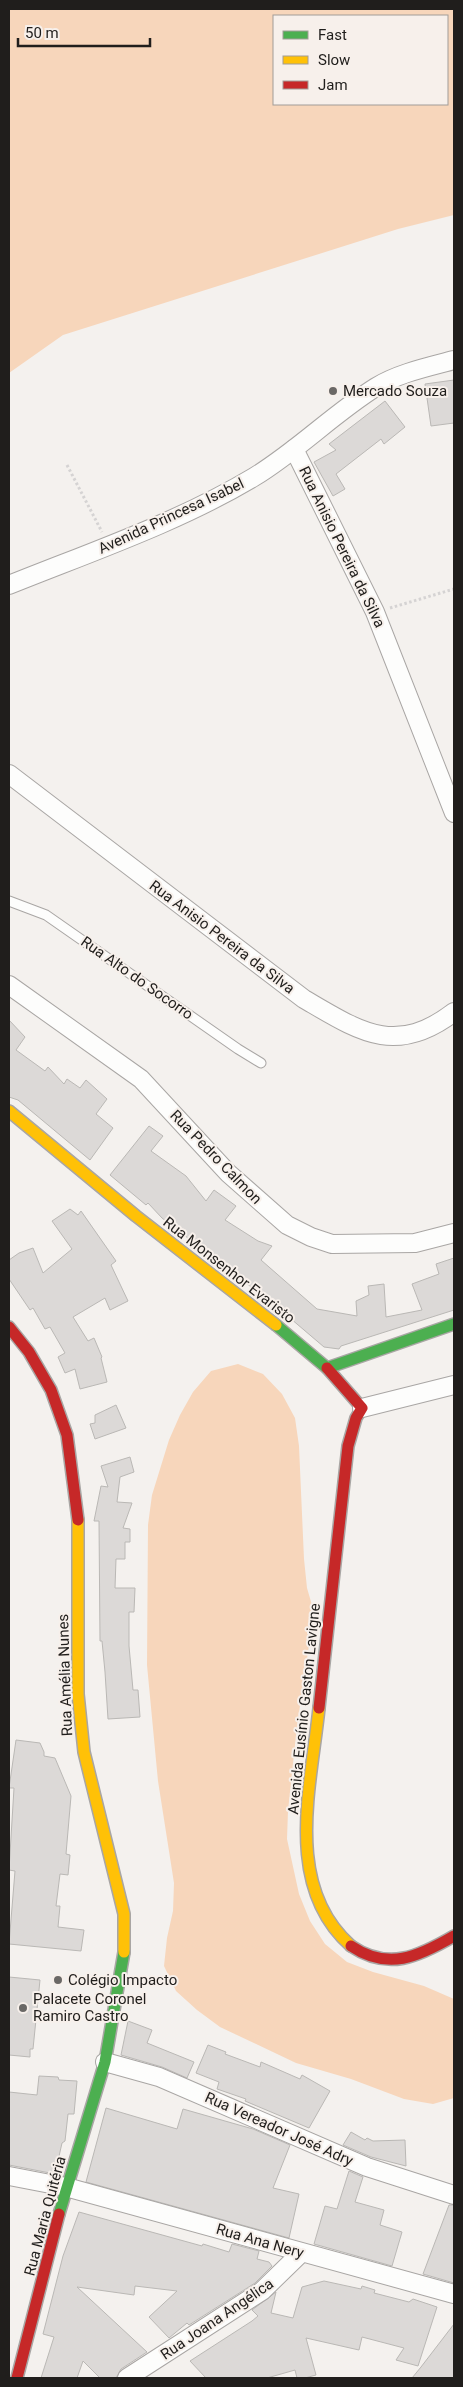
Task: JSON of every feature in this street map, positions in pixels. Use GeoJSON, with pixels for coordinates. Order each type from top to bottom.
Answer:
{"type":"FeatureCollection","features":[{"type":"Feature","properties":{"kind":"street","name":"Avenida Princesa Isabel"},"geometry":{"type":"LineString","coordinates":[[9,585],[109,546],[218,498],[255,476],[294,449],[377,386],[408,373],[454,360]]}},
{"type":"Feature","properties":{"kind":"street","name":"Rua Anisio Pereira da Silva"},"geometry":{"type":"LineString","coordinates":[[294,449],[375,612],[454,813]]}},
{"type":"Feature","properties":{"kind":"street","name":"Rua Anisio Pereira da Silva"},"geometry":{"type":"LineString","coordinates":[[9,774],[304,999],[334,1017],[370,1034],[402,1036],[429,1029],[454,1013]]}},
{"type":"Feature","properties":{"kind":"street","name":"Rua Pedro Calmon"},"geometry":{"type":"LineString","coordinates":[[9,985],[141,1079],[228,1173],[287,1225],[311,1237],[332,1244],[415,1243],[454,1233]]}},
{"type":"Feature","properties":{"kind":"street","name":"Rua Monsenhor Evaristo"},"geometry":{"type":"LineString","coordinates":[[9,1111],[136,1216],[268,1318],[327,1368]]}},
{"type":"Feature","properties":{"kind":"street"},"geometry":{"type":"LineString","coordinates":[[454,1324],[327,1368],[362,1408],[454,1385]]}},
{"type":"Feature","properties":{"kind":"street","name":"Rua Amélia Nunes"},"geometry":{"type":"LineString","coordinates":[[9,1327],[29,1352],[51,1390],[67,1435],[78,1517],[78,1694],[84,1752],[124,1914],[124,1957],[105,2062]]}},
{"type":"Feature","properties":{"kind":"street","name":"Avenida Eusínio Gaston Lavigne"},"geometry":{"type":"LineString","coordinates":[[362,1408],[356,1418],[348,1446],[308,1809],[308,1869],[318,1903],[335,1931],[356,1949],[376,1959],[398,1959],[435,1948],[454,1936]]}},
{"type":"Feature","properties":{"kind":"street","name":"Rua Maria Quitéria"},"geometry":{"type":"LineString","coordinates":[[17,2378],[66,2187],[105,2062]]}},
{"type":"Feature","properties":{"kind":"street","name":"Rua Vereador José Adry"},"geometry":{"type":"LineString","coordinates":[[105,2062],[159,2077],[367,2167],[454,2195]]}},
{"type":"Feature","properties":{"kind":"street","name":"Rua Ana Nery"},"geometry":{"type":"LineString","coordinates":[[9,2176],[66,2187],[454,2294]]}},
{"type":"Feature","properties":{"kind":"street","name":"Rua Joana Angélica"},"geometry":{"type":"LineString","coordinates":[[126,2378],[262,2291],[302,2253]]}},
{"type":"Feature","properties":{"kind":"lane","name":"Rua Alto do Socorro"},"geometry":{"type":"LineString","coordinates":[[9,901],[46,915],[238,1049],[261,1062]]}},
{"type":"Feature","properties":{"kind":"path"},"geometry":{"type":"LineString","coordinates":[[67,464],[109,546]]}},
{"type":"Feature","properties":{"kind":"path"},"geometry":{"type":"LineString","coordinates":[[375,612],[454,589]]}},
{"type":"Feature","properties":{"kind":"shaded area"},"geometry":{"type":"Polygon","coordinates":[[[9,9],[454,9],[454,215],[398,229],[63,335],[9,373],[9,9]]]}},
{"type":"Feature","properties":{"kind":"shaded area"},"geometry":{"type":"Polygon","coordinates":[[[238,1364],[263,1374],[282,1394],[295,1418],[299,1446],[304,1559],[307,1588],[314,1612],[297,1726],[288,1811],[287,1839],[299,1894],[310,1921],[325,1944],[347,1962],[373,1972],[424,1986],[454,1999],[454,2098],[433,2104],[404,2099],[351,2079],[296,2063],[220,2027],[176,1991],[164,1966],[167,1938],[173,1911],[174,1883],[158,1781],[147,1665],[148,1525],[152,1495],[169,1440],[180,1415],[193,1392],[211,1371],[238,1364]]]}},
{"type":"Feature","properties":{"kind":"building"},"geometry":{"type":"Polygon","coordinates":[[[454,380],[454,423],[431,426],[425,384],[454,380]]]}},
{"type":"Feature","properties":{"kind":"building"},"geometry":{"type":"Polygon","coordinates":[[[385,401],[405,427],[384,444],[381,439],[336,474],[345,489],[333,496],[314,462],[336,450],[329,444],[385,401]]]}},
{"type":"Feature","properties":{"kind":"building"},"geometry":{"type":"Polygon","coordinates":[[[9,1020],[25,1037],[16,1050],[45,1071],[48,1067],[64,1084],[67,1079],[80,1088],[86,1080],[107,1099],[96,1114],[113,1128],[90,1160],[18,1100],[9,1097],[9,1020]]]}},
{"type":"Feature","properties":{"kind":"building"},"geometry":{"type":"Polygon","coordinates":[[[149,1126],[163,1136],[151,1151],[186,1176],[206,1201],[214,1190],[236,1206],[225,1220],[258,1241],[272,1246],[261,1260],[317,1309],[357,1316],[356,1301],[369,1295],[368,1286],[384,1284],[386,1317],[422,1310],[412,1284],[439,1274],[436,1264],[454,1258],[454,1310],[341,1346],[339,1349],[324,1347],[277,1307],[162,1218],[148,1203],[146,1205],[110,1175],[149,1126]]]}},
{"type":"Feature","properties":{"kind":"building"},"geometry":{"type":"Polygon","coordinates":[[[70,1209],[78,1215],[81,1211],[116,1261],[111,1265],[128,1301],[110,1310],[105,1298],[73,1317],[88,1341],[94,1338],[102,1357],[107,1382],[80,1389],[75,1369],[65,1373],[58,1357],[65,1353],[50,1327],[45,1329],[33,1308],[30,1310],[9,1279],[9,1260],[19,1253],[33,1248],[43,1273],[72,1249],[52,1221],[70,1209]]]}},
{"type":"Feature","properties":{"kind":"building"},"geometry":{"type":"Polygon","coordinates":[[[116,1405],[126,1428],[95,1439],[90,1424],[95,1423],[95,1415],[116,1405]]]}},
{"type":"Feature","properties":{"kind":"building"},"geometry":{"type":"Polygon","coordinates":[[[130,1457],[134,1472],[120,1477],[117,1502],[132,1503],[123,1528],[130,1529],[130,1542],[125,1542],[125,1559],[116,1559],[115,1588],[135,1588],[134,1612],[129,1612],[129,1646],[133,1690],[138,1690],[140,1717],[108,1719],[102,1641],[100,1641],[99,1521],[94,1521],[101,1486],[108,1487],[101,1466],[130,1457]]]}},
{"type":"Feature","properties":{"kind":"building"},"geometry":{"type":"Polygon","coordinates":[[[16,1740],[40,1743],[44,1756],[55,1758],[71,1796],[66,1854],[70,1855],[68,1875],[60,1874],[56,1906],[60,1906],[58,1927],[84,1930],[81,1951],[9,1944],[15,1871],[9,1870],[14,1788],[9,1788],[16,1740]]]}},
{"type":"Feature","properties":{"kind":"building","name":"Palacete Coronel Ramiro Castro"},"geometry":{"type":"Polygon","coordinates":[[[9,1977],[40,1980],[33,2049],[30,2049],[30,2057],[9,2055],[9,1977]]]}},
{"type":"Feature","properties":{"kind":"building"},"geometry":{"type":"Polygon","coordinates":[[[128,2021],[152,2030],[147,2043],[194,2062],[187,2078],[162,2067],[121,2055],[128,2021]]]}},
{"type":"Feature","properties":{"kind":"building"},"geometry":{"type":"Polygon","coordinates":[[[208,2045],[226,2052],[225,2054],[260,2067],[261,2062],[300,2079],[302,2075],[330,2091],[309,2128],[245,2101],[246,2099],[217,2089],[219,2082],[196,2073],[208,2045]]]}},
{"type":"Feature","properties":{"kind":"building"},"geometry":{"type":"Polygon","coordinates":[[[39,2076],[77,2081],[74,2114],[68,2114],[65,2141],[62,2143],[55,2174],[9,2165],[9,2092],[37,2095],[39,2076]]]}},
{"type":"Feature","properties":{"kind":"building"},"geometry":{"type":"Polygon","coordinates":[[[106,2108],[177,2129],[183,2109],[253,2129],[290,2145],[273,2188],[299,2194],[289,2238],[86,2182],[106,2108]]]}},
{"type":"Feature","properties":{"kind":"building"},"geometry":{"type":"Polygon","coordinates":[[[351,2132],[365,2140],[367,2138],[373,2141],[405,2140],[406,2166],[371,2157],[343,2145],[351,2132]]]}},
{"type":"Feature","properties":{"kind":"building"},"geometry":{"type":"Polygon","coordinates":[[[349,2171],[363,2177],[355,2202],[384,2210],[380,2225],[402,2232],[392,2266],[314,2244],[325,2206],[337,2209],[349,2171]]]}},
{"type":"Feature","properties":{"kind":"building"},"geometry":{"type":"Polygon","coordinates":[[[449,2205],[454,2205],[454,2283],[423,2274],[449,2205]]]}},
{"type":"Feature","properties":{"kind":"building"},"geometry":{"type":"Polygon","coordinates":[[[79,2212],[229,2252],[232,2244],[259,2251],[257,2259],[269,2262],[272,2266],[255,2283],[189,2325],[187,2323],[169,2338],[149,2317],[177,2291],[135,2286],[134,2295],[77,2287],[147,2352],[121,2369],[116,2378],[100,2378],[83,2361],[77,2378],[41,2378],[54,2337],[43,2334],[63,2256],[79,2212]]]}},
{"type":"Feature","properties":{"kind":"building"},"geometry":{"type":"Polygon","coordinates":[[[324,2281],[361,2289],[362,2286],[375,2290],[374,2293],[409,2302],[413,2299],[437,2307],[418,2366],[396,2360],[404,2348],[362,2337],[359,2350],[306,2338],[316,2375],[305,2378],[297,2378],[295,2370],[267,2378],[206,2378],[190,2361],[252,2321],[258,2316],[252,2310],[276,2292],[271,2313],[293,2318],[302,2287],[324,2281]]]}},
{"type":"Feature","properties":{"kind":"building"},"geometry":{"type":"Polygon","coordinates":[[[454,2324],[454,2378],[412,2378],[421,2367],[454,2324]]]}},
{"type":"Feature","properties":{"kind":"traffic: fast"},"geometry":{"type":"LineString","coordinates":[[276,1325],[327,1368],[454,1324]]}},
{"type":"Feature","properties":{"kind":"traffic: fast"},"geometry":{"type":"LineString","coordinates":[[59,2214],[105,2062],[124,1952]]}},
{"type":"Feature","properties":{"kind":"traffic: slow"},"geometry":{"type":"LineString","coordinates":[[9,1111],[136,1216],[276,1325]]}},
{"type":"Feature","properties":{"kind":"traffic: slow"},"geometry":{"type":"LineString","coordinates":[[78,1520],[78,1694],[84,1752],[124,1914],[124,1952]]}},
{"type":"Feature","properties":{"kind":"traffic: slow"},"geometry":{"type":"LineString","coordinates":[[319,1708],[308,1802],[306,1834],[309,1865],[316,1895],[330,1922],[351,1946]]}},
{"type":"Feature","properties":{"kind":"traffic: jam"},"geometry":{"type":"LineString","coordinates":[[9,1327],[29,1352],[51,1390],[67,1435],[78,1520]]}},
{"type":"Feature","properties":{"kind":"traffic: jam"},"geometry":{"type":"LineString","coordinates":[[319,1708],[348,1446],[356,1418],[362,1408],[327,1368]]}},
{"type":"Feature","properties":{"kind":"traffic: jam"},"geometry":{"type":"LineString","coordinates":[[351,1946],[365,1954],[378,1958],[403,1958],[428,1950],[454,1936]]}},
{"type":"Feature","properties":{"kind":"traffic: jam"},"geometry":{"type":"LineString","coordinates":[[17,2378],[59,2214]]}},
{"type":"Feature","properties":{"kind":"place","name":"Mercado Souza"},"geometry":{"type":"Point","coordinates":[333,391]}},
{"type":"Feature","properties":{"kind":"place","name":"Colégio Impacto"},"geometry":{"type":"Point","coordinates":[58,1980]}},
{"type":"Feature","properties":{"kind":"place","name":"Palacete Coronel Ramiro Castro"},"geometry":{"type":"Point","coordinates":[23,2008]}}]}
